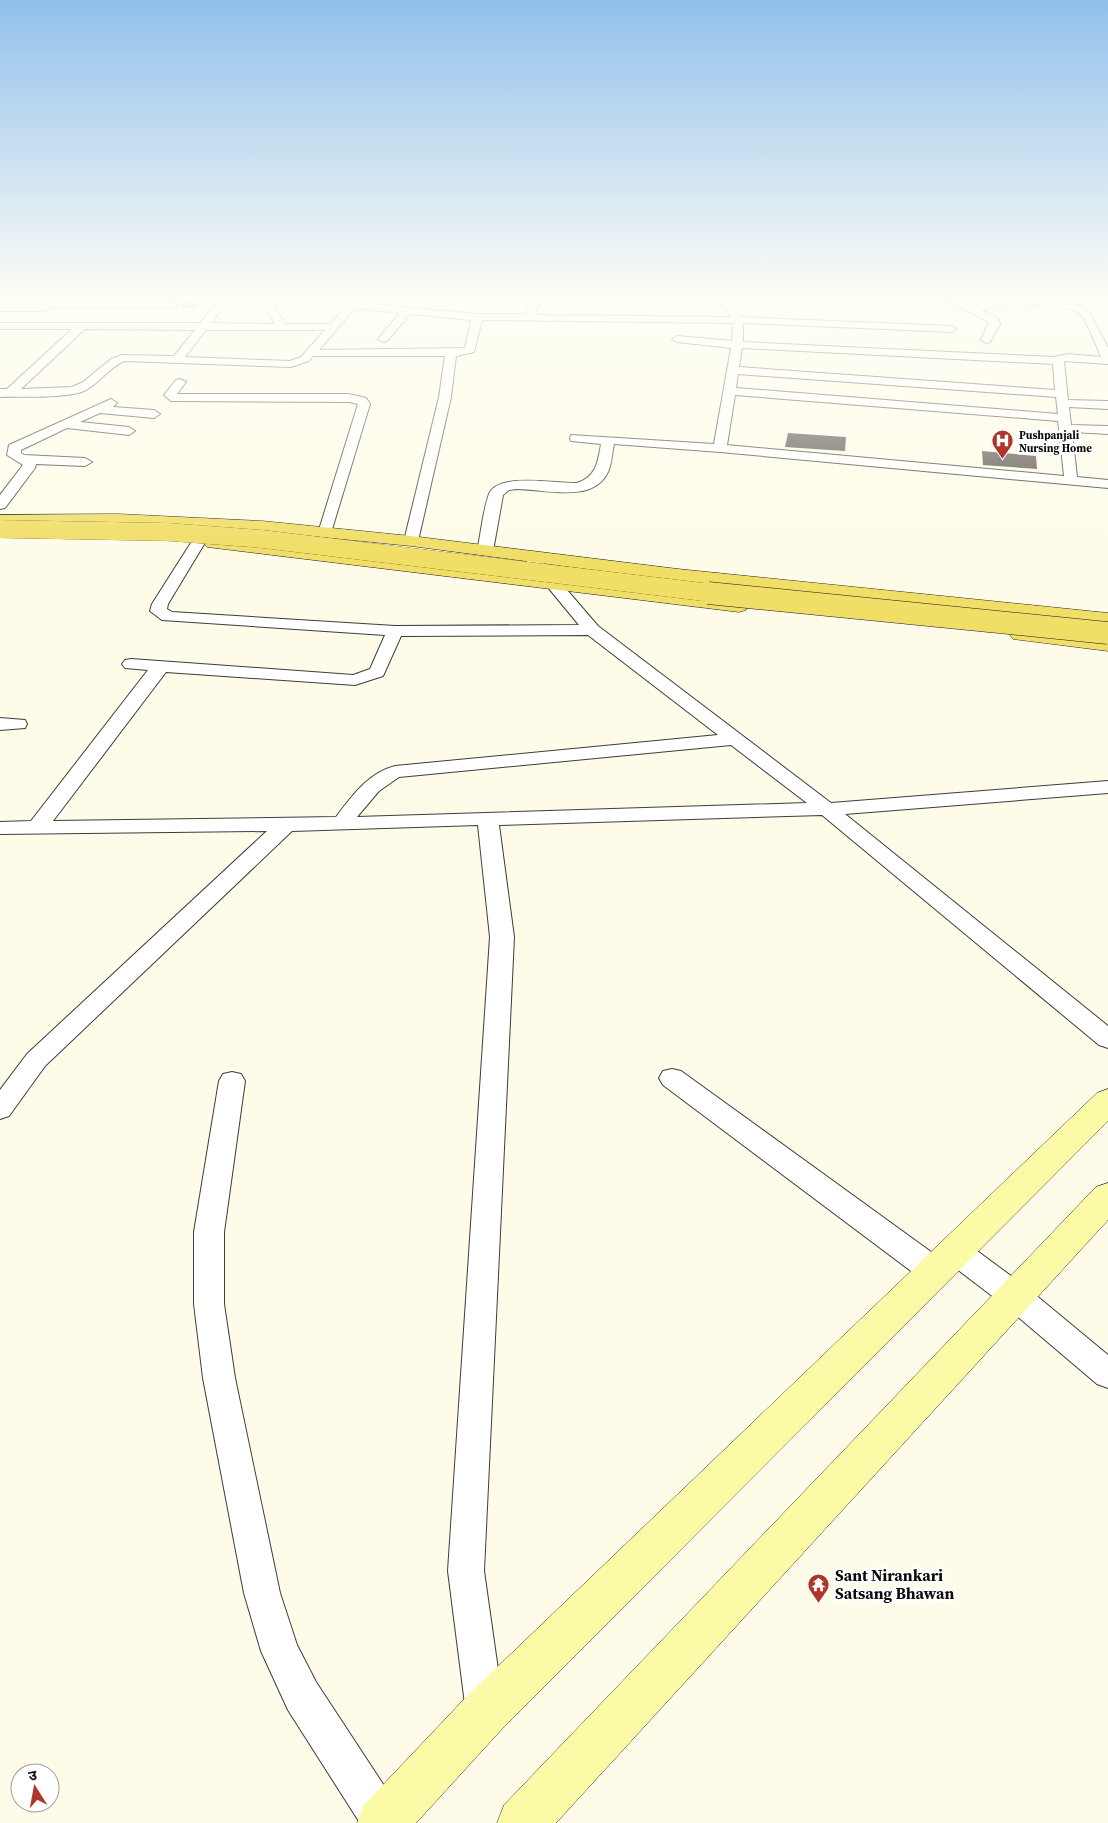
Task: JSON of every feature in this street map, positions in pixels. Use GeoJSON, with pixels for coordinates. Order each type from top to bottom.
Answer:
{"type":"FeatureCollection","features":[{"type":"Feature","properties":{"kind":"main road"},"geometry":{"type":"LineString","coordinates":[[0,520],[118,519],[262,526],[411,541],[678,575],[1108,619]]}},
{"type":"Feature","properties":{"kind":"main road"},"geometry":{"type":"LineString","coordinates":[[0,528],[168,532],[262,539],[662,588],[1108,633]]}},
{"type":"Feature","properties":{"kind":"main road"},"geometry":{"type":"LineString","coordinates":[[0,537],[199,541],[553,583],[679,600],[1108,644]]}},
{"type":"Feature","properties":{"kind":"main road"},"geometry":{"type":"LineString","coordinates":[[865,594],[866,618]]}},
{"type":"Feature","properties":{"kind":"main road"},"geometry":{"type":"LineString","coordinates":[[382,1822],[485,1712],[1108,1101]]}},
{"type":"Feature","properties":{"kind":"main road"},"geometry":{"type":"LineString","coordinates":[[522,1823],[1108,1196]]}},
{"type":"Feature","properties":{"kind":"street"},"geometry":{"type":"LineString","coordinates":[[5,393],[15,384]]}},
{"type":"Feature","properties":{"kind":"street"},"geometry":{"type":"LineString","coordinates":[[5,393],[65,392],[83,388],[88,384]]}},
{"type":"Feature","properties":{"kind":"street"},"geometry":{"type":"LineString","coordinates":[[178,384],[170,395],[176,398],[349,398],[362,401],[364,404],[326,533]]}},
{"type":"Feature","properties":{"kind":"street"},"geometry":{"type":"LineString","coordinates":[[411,541],[446,384]]}},
{"type":"Feature","properties":{"kind":"street"},"geometry":{"type":"LineString","coordinates":[[720,448],[731,384]]}},
{"type":"Feature","properties":{"kind":"street"},"geometry":{"type":"LineString","coordinates":[[893,384],[1062,399],[1108,405]]}},
{"type":"Feature","properties":{"kind":"street"},"geometry":{"type":"LineString","coordinates":[[1060,384],[1071,481]]}},
{"type":"Feature","properties":{"kind":"street"},"geometry":{"type":"LineString","coordinates":[[730,391],[1065,423],[1108,430]]}},
{"type":"Feature","properties":{"kind":"street"},"geometry":{"type":"LineString","coordinates":[[0,505],[30,465],[14,455],[14,448],[111,403]]}},
{"type":"Feature","properties":{"kind":"street"},"geometry":{"type":"LineString","coordinates":[[99,409],[154,414]]}},
{"type":"Feature","properties":{"kind":"street"},"geometry":{"type":"LineString","coordinates":[[65,424],[129,431]]}},
{"type":"Feature","properties":{"kind":"street"},"geometry":{"type":"LineString","coordinates":[[576,438],[720,448],[1108,484]]}},
{"type":"Feature","properties":{"kind":"street"},"geometry":{"type":"LineString","coordinates":[[485,551],[496,494],[499,488],[505,485],[517,484],[569,488],[591,482],[602,471],[608,440]]}},
{"type":"Feature","properties":{"kind":"street"},"geometry":{"type":"LineString","coordinates":[[22,459],[86,462]]}},
{"type":"Feature","properties":{"kind":"street"},"geometry":{"type":"LineString","coordinates":[[199,541],[160,604],[158,611],[162,615],[168,617],[395,631],[592,630]]}},
{"type":"Feature","properties":{"kind":"street"},"geometry":{"type":"LineString","coordinates":[[531,557],[592,630],[827,809],[1108,1039]]}},
{"type":"Feature","properties":{"kind":"street"},"geometry":{"type":"LineString","coordinates":[[131,664],[355,680],[377,672],[395,631]]}},
{"type":"Feature","properties":{"kind":"street"},"geometry":{"type":"LineString","coordinates":[[38,828],[161,666]]}},
{"type":"Feature","properties":{"kind":"street"},"geometry":{"type":"LineString","coordinates":[[342,823],[369,789],[382,777],[395,772],[734,739]]}},
{"type":"Feature","properties":{"kind":"street"},"geometry":{"type":"LineString","coordinates":[[0,828],[286,825],[827,809],[1108,787]]}},
{"type":"Feature","properties":{"kind":"street"},"geometry":{"type":"LineString","coordinates":[[485,1712],[466,1571],[502,937],[488,819]]}},
{"type":"Feature","properties":{"kind":"street"},"geometry":{"type":"LineString","coordinates":[[0,1108],[36,1060],[286,825]]}},
{"type":"Feature","properties":{"kind":"street"},"geometry":{"type":"LineString","coordinates":[[672,1078],[944,1261],[1015,1296],[1108,1374]]}},
{"type":"Feature","properties":{"kind":"street"},"geometry":{"type":"LineString","coordinates":[[232,1081],[209,1232],[209,1304],[219,1378],[260,1583],[280,1651],[302,1696],[382,1822]]}},
{"type":"Feature","properties":{"kind":"building"},"geometry":{"type":"Polygon","coordinates":[[[788,433],[846,437],[845,451],[785,447],[788,433]]]}},
{"type":"Feature","properties":{"kind":"building"},"geometry":{"type":"Polygon","coordinates":[[[982,451],[1036,456],[1037,469],[983,465],[982,451]]]}},
{"type":"Feature","properties":{"kind":"place","name":"Pushpanjali Nursing Home"},"geometry":{"type":"Point","coordinates":[1003,460]}},
{"type":"Feature","properties":{"kind":"place","name":"Sant Nirankari Satsang Bhawan"},"geometry":{"type":"Point","coordinates":[819,1603]}}]}
